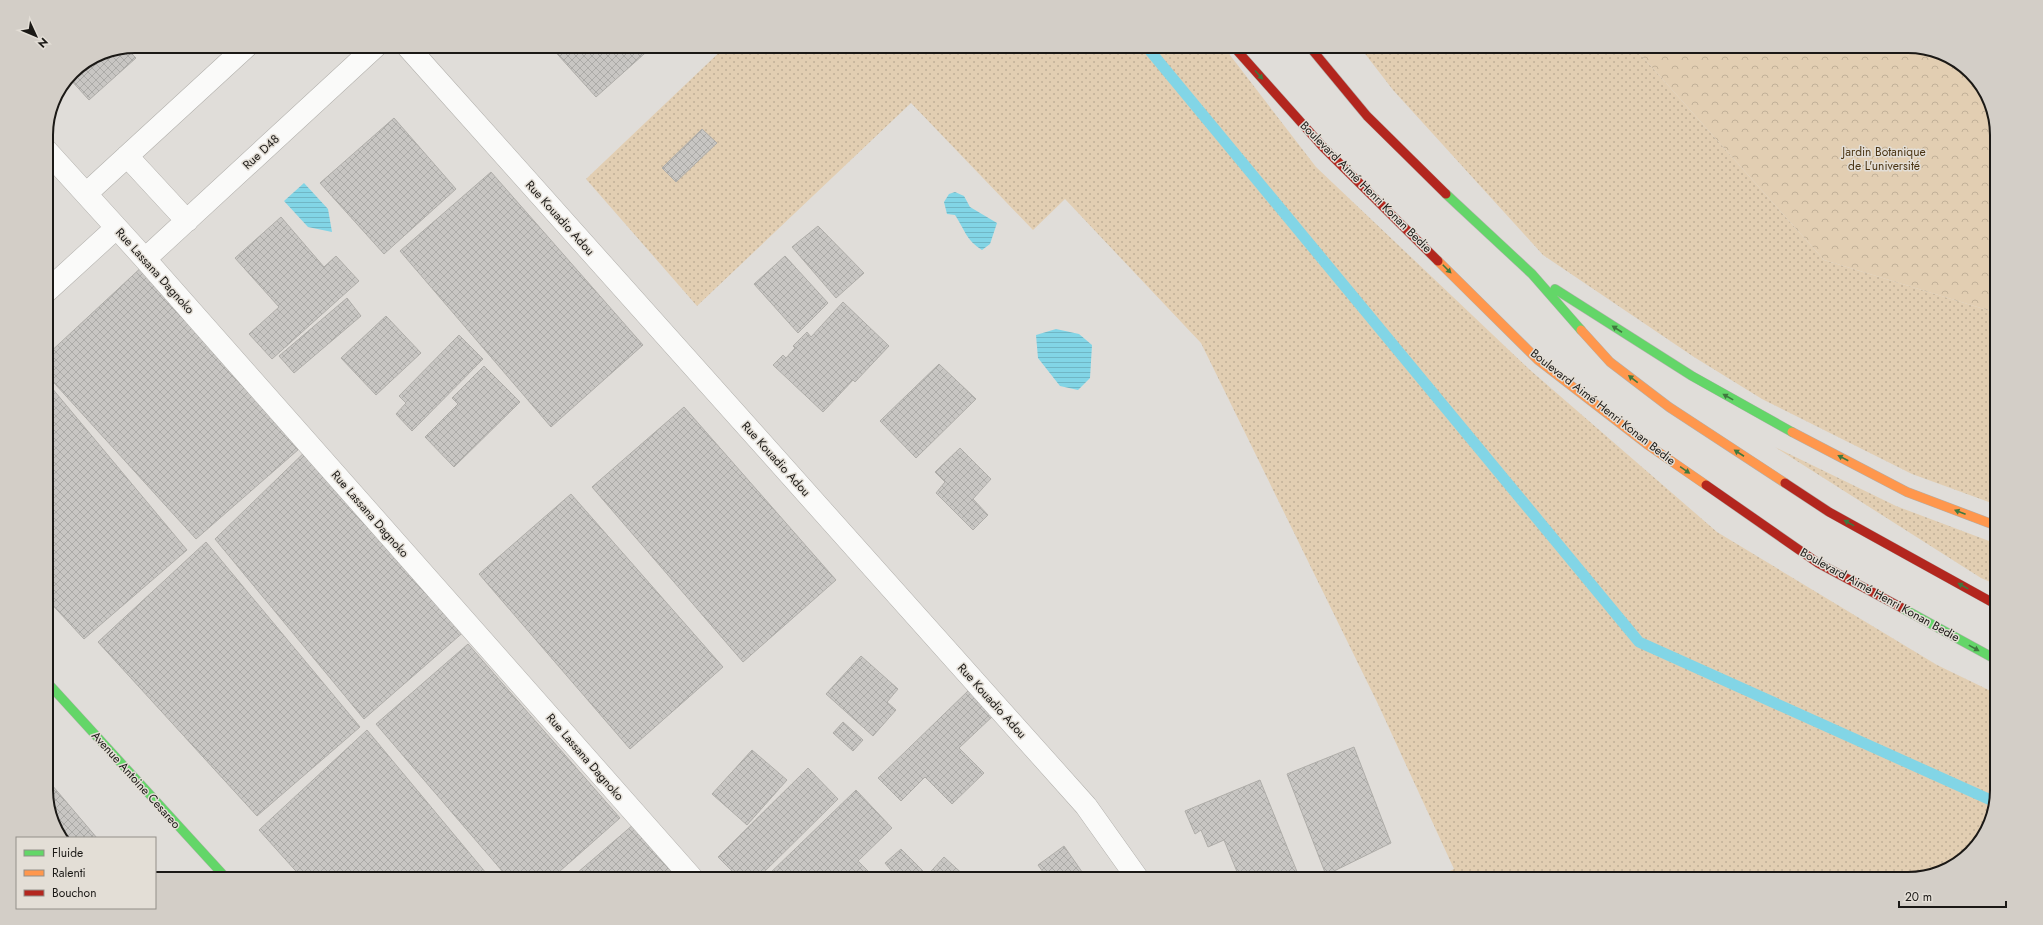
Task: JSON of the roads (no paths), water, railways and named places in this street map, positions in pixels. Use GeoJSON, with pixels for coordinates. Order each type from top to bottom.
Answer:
{"type":"FeatureCollection","features":[{"type":"Feature","properties":{"kind":"main road","name":"Boulevard Aimé Henri Konan Bedie"},"geometry":{"type":"LineString","coordinates":[[1240,53],[1323,147],[1538,360],[1648,445],[1818,563],[1990,656]]}},
{"type":"Feature","properties":{"kind":"main road"},"geometry":{"type":"LineString","coordinates":[[1315,53],[1366,116],[1463,211],[1532,274],[1610,362],[1669,407],[1829,512],[1990,601]]}},
{"type":"Feature","properties":{"kind":"main road"},"geometry":{"type":"LineString","coordinates":[[1532,274],[1692,376],[1756,413],[1907,492],[1990,523]]}},
{"type":"Feature","properties":{"kind":"main road","name":"Avenue Antoine Cesareo"},"geometry":{"type":"LineString","coordinates":[[53,689],[221,872]]}},
{"type":"Feature","properties":{"kind":"street"},"geometry":{"type":"LineString","coordinates":[[87,193],[239,53]]}},
{"type":"Feature","properties":{"kind":"street","name":"Rue D48"},"geometry":{"type":"LineString","coordinates":[[145,259],[368,53]]}},
{"type":"Feature","properties":{"kind":"street","name":"Rue Kouadio Adou"},"geometry":{"type":"LineString","coordinates":[[413,53],[1086,806],[1133,872]]}},
{"type":"Feature","properties":{"kind":"street"},"geometry":{"type":"LineString","coordinates":[[127,156],[187,220]]}},
{"type":"Feature","properties":{"kind":"street","name":"Rue Lassana Dagnoko"},"geometry":{"type":"LineString","coordinates":[[53,157],[87,193],[116,228],[687,872]]}},
{"type":"Feature","properties":{"kind":"street"},"geometry":{"type":"LineString","coordinates":[[53,286],[116,228]]}},
{"type":"Feature","properties":{"kind":"water"},"geometry":{"type":"Polygon","coordinates":[[[304,183],[328,209],[332,232],[308,227],[284,201],[304,183]]]}},
{"type":"Feature","properties":{"kind":"water"},"geometry":{"type":"Polygon","coordinates":[[[955,192],[964,196],[970,207],[997,223],[990,244],[982,250],[972,242],[955,215],[947,214],[944,202],[949,194],[955,192]]]}},
{"type":"Feature","properties":{"kind":"water"},"geometry":{"type":"Polygon","coordinates":[[[1056,329],[1079,334],[1092,345],[1090,378],[1078,390],[1060,386],[1038,358],[1036,335],[1056,329]]]}},
{"type":"Feature","properties":{"kind":"waterway"},"geometry":{"type":"LineString","coordinates":[[1152,53],[1639,642],[1989,799]]}},
{"type":"Feature","properties":{"kind":"park label","name":"Jardin Botanique de L'université"},"geometry":{"type":"Point","coordinates":[1884,159]}}]}
